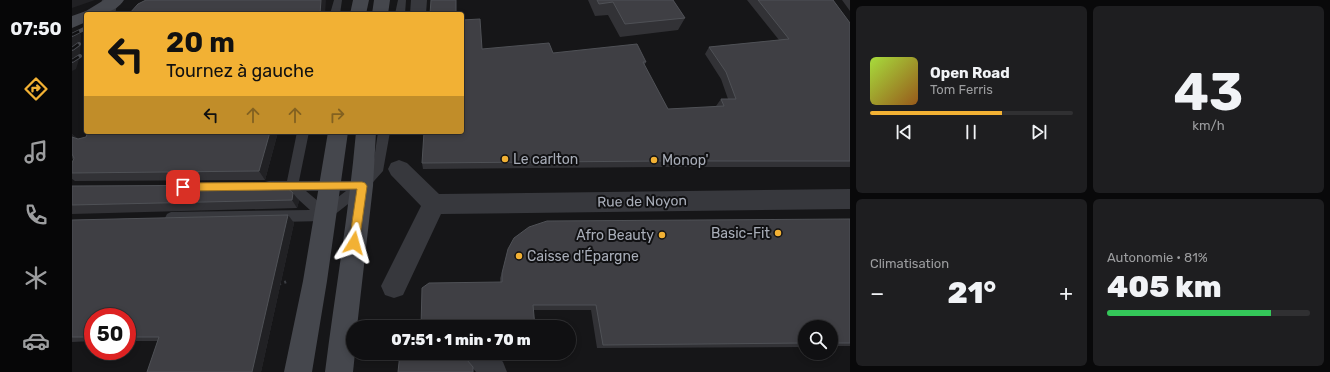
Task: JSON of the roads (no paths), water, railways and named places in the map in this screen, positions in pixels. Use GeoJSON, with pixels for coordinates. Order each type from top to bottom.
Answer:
{"type":"FeatureCollection","features":[{"type":"Feature","properties":{"kind":"main road"},"geometry":{"type":"LineString","coordinates":[[358,12],[361,0]]}},
{"type":"Feature","properties":{"kind":"main road"},"geometry":{"type":"LineString","coordinates":[[380,12],[382,0]]}},
{"type":"Feature","properties":{"kind":"main road"},"geometry":{"type":"LineString","coordinates":[[96,12],[110,5]]}},
{"type":"Feature","properties":{"kind":"main road"},"geometry":{"type":"LineString","coordinates":[[72,22],[84,17]]}},
{"type":"Feature","properties":{"kind":"main road"},"geometry":{"type":"LineString","coordinates":[[298,372],[338,134]]}},
{"type":"Feature","properties":{"kind":"main road"},"geometry":{"type":"LineString","coordinates":[[339,372],[362,186],[366,134]]}},
{"type":"Feature","properties":{"kind":"street"},"geometry":{"type":"LineString","coordinates":[[418,12],[419,0]]}},
{"type":"Feature","properties":{"kind":"street"},"geometry":{"type":"LineString","coordinates":[[394,286],[434,204],[399,168]]}},
{"type":"Feature","properties":{"kind":"street","name":"Rue de Noyon"},"geometry":{"type":"LineString","coordinates":[[434,204],[850,199]]}},
{"type":"Feature","properties":{"kind":"street"},"geometry":{"type":"LineString","coordinates":[[484,360],[493,372]]}},
{"type":"Feature","properties":{"kind":"lane"},"geometry":{"type":"LineString","coordinates":[[335,12],[338,0]]}},
{"type":"Feature","properties":{"kind":"lane"},"geometry":{"type":"LineString","coordinates":[[400,12],[402,0]]}},
{"type":"Feature","properties":{"kind":"lane"},"geometry":{"type":"LineString","coordinates":[[292,186],[303,134]]}},
{"type":"Feature","properties":{"kind":"lane"},"geometry":{"type":"LineString","coordinates":[[157,219],[325,215],[362,186],[379,168],[384,134]]}},
{"type":"Feature","properties":{"kind":"lane"},"geometry":{"type":"LineString","coordinates":[[261,186],[362,186]]}},
{"type":"Feature","properties":{"kind":"lane"},"geometry":{"type":"LineString","coordinates":[[292,186],[325,215]]}},
{"type":"Feature","properties":{"kind":"railway"},"geometry":{"type":"LineString","coordinates":[[72,35],[84,29]]}},
{"type":"Feature","properties":{"kind":"railway"},"geometry":{"type":"LineString","coordinates":[[72,49],[79,44]]}},
{"type":"Feature","properties":{"kind":"railway"},"geometry":{"type":"LineString","coordinates":[[72,61],[80,56]]}},
{"type":"Feature","properties":{"kind":"place","name":"Le carlton"},"geometry":{"type":"Point","coordinates":[505,159]}},
{"type":"Feature","properties":{"kind":"place","name":"Monop'"},"geometry":{"type":"Point","coordinates":[654,160]}},
{"type":"Feature","properties":{"kind":"place","name":"Basic-Fit"},"geometry":{"type":"Point","coordinates":[778,233]}},
{"type":"Feature","properties":{"kind":"place","name":"Afro Beauty"},"geometry":{"type":"Point","coordinates":[662,235]}},
{"type":"Feature","properties":{"kind":"place","name":"Caisse d'Épargne"},"geometry":{"type":"Point","coordinates":[519,256]}}]}
